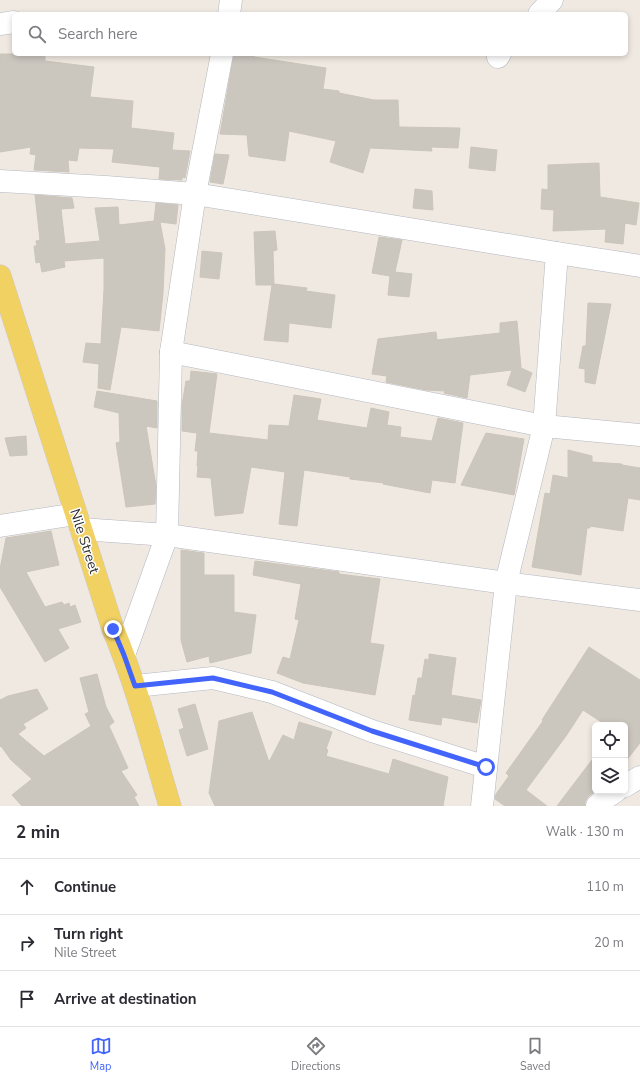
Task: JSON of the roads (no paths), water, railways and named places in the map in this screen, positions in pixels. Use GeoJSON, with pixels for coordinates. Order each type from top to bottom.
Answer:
{"type":"FeatureCollection","features":[{"type":"Feature","properties":{"kind":"main road","name":"Nile Street"},"geometry":{"type":"LineString","coordinates":[[0,276],[4,304],[113,629],[135,686],[170,806]]}},
{"type":"Feature","properties":{"kind":"street"},"geometry":{"type":"LineString","coordinates":[[230,12],[231,0]]}},
{"type":"Feature","properties":{"kind":"street"},"geometry":{"type":"LineString","coordinates":[[541,12],[552,0]]}},
{"type":"Feature","properties":{"kind":"street"},"geometry":{"type":"LineString","coordinates":[[0,24],[12,22]]}},
{"type":"Feature","properties":{"kind":"street"},"geometry":{"type":"LineString","coordinates":[[124,655],[167,535],[171,352],[195,194],[222,56]]}},
{"type":"Feature","properties":{"kind":"street"},"geometry":{"type":"LineString","coordinates":[[0,181],[195,194],[640,266]]}},
{"type":"Feature","properties":{"kind":"street"},"geometry":{"type":"LineString","coordinates":[[482,806],[506,583],[544,426],[557,253]]}},
{"type":"Feature","properties":{"kind":"street"},"geometry":{"type":"LineString","coordinates":[[171,352],[544,426],[640,435]]}},
{"type":"Feature","properties":{"kind":"street"},"geometry":{"type":"LineString","coordinates":[[0,526],[78,521],[506,583],[640,600]]}},
{"type":"Feature","properties":{"kind":"street"},"geometry":{"type":"LineString","coordinates":[[135,686],[213,678],[272,692],[372,731],[486,767]]}},
{"type":"Feature","properties":{"kind":"street"},"geometry":{"type":"LineString","coordinates":[[628,784],[640,777]]}},
{"type":"Feature","properties":{"kind":"street"},"geometry":{"type":"LineString","coordinates":[[597,806],[612,794]]}}]}
